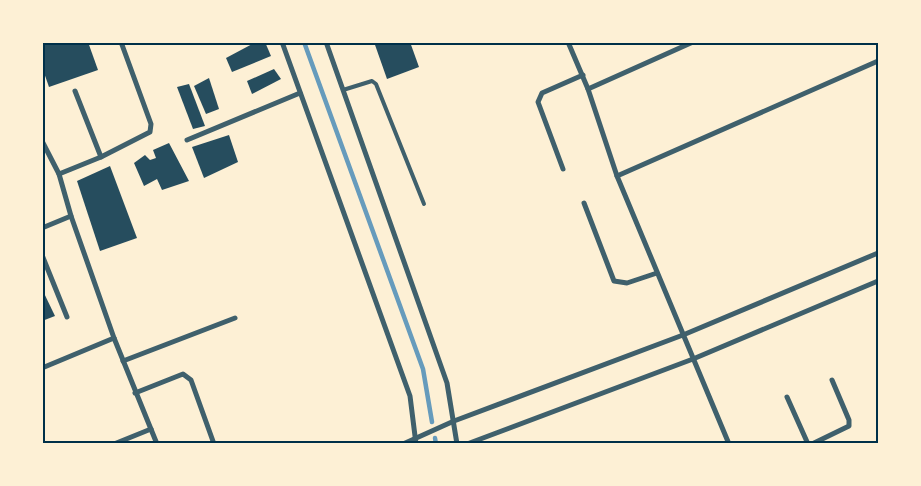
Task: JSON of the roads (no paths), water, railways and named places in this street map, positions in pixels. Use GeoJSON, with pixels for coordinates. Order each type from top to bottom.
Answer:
{"type":"FeatureCollection","features":[{"type":"Feature","properties":{"kind":"street"},"geometry":{"type":"LineString","coordinates":[[59,174],[101,158],[150,132],[151,124],[121,42]]}},
{"type":"Feature","properties":{"kind":"street"},"geometry":{"type":"LineString","coordinates":[[282,42],[410,396],[416,441]]}},
{"type":"Feature","properties":{"kind":"street"},"geometry":{"type":"LineString","coordinates":[[326,42],[447,383],[457,444]]}},
{"type":"Feature","properties":{"kind":"street"},"geometry":{"type":"LineString","coordinates":[[568,42],[583,75],[617,176],[729,444]]}},
{"type":"Feature","properties":{"kind":"street"},"geometry":{"type":"LineString","coordinates":[[588,89],[693,42]]}},
{"type":"Feature","properties":{"kind":"street"},"geometry":{"type":"LineString","coordinates":[[617,176],[878,61]]}},
{"type":"Feature","properties":{"kind":"street"},"geometry":{"type":"LineString","coordinates":[[563,168],[538,102],[542,93],[583,75]]}},
{"type":"Feature","properties":{"kind":"street"},"geometry":{"type":"LineString","coordinates":[[75,91],[101,158]]}},
{"type":"Feature","properties":{"kind":"street"},"geometry":{"type":"LineString","coordinates":[[186,140],[300,93]]}},
{"type":"Feature","properties":{"kind":"street"},"geometry":{"type":"LineString","coordinates":[[42,141],[59,174],[71,216],[114,338],[157,444]]}},
{"type":"Feature","properties":{"kind":"street"},"geometry":{"type":"LineString","coordinates":[[584,203],[614,281],[627,283],[657,273]]}},
{"type":"Feature","properties":{"kind":"street"},"geometry":{"type":"LineString","coordinates":[[42,228],[71,216]]}},
{"type":"Feature","properties":{"kind":"street"},"geometry":{"type":"LineString","coordinates":[[402,444],[416,441],[454,420],[683,335],[878,253]]}},
{"type":"Feature","properties":{"kind":"street"},"geometry":{"type":"LineString","coordinates":[[42,254],[67,317]]}},
{"type":"Feature","properties":{"kind":"street"},"geometry":{"type":"LineString","coordinates":[[468,444],[694,359],[878,282]]}},
{"type":"Feature","properties":{"kind":"street"},"geometry":{"type":"LineString","coordinates":[[123,362],[235,318]]}},
{"type":"Feature","properties":{"kind":"street"},"geometry":{"type":"LineString","coordinates":[[42,368],[114,338]]}},
{"type":"Feature","properties":{"kind":"street"},"geometry":{"type":"LineString","coordinates":[[135,393],[183,374],[190,380],[214,444]]}},
{"type":"Feature","properties":{"kind":"street"},"geometry":{"type":"LineString","coordinates":[[812,444],[849,426],[849,420],[832,380]]}},
{"type":"Feature","properties":{"kind":"street"},"geometry":{"type":"LineString","coordinates":[[788,397],[808,444]]}},
{"type":"Feature","properties":{"kind":"street"},"geometry":{"type":"LineString","coordinates":[[114,444],[151,429]]}},
{"type":"Feature","properties":{"kind":"lane"},"geometry":{"type":"LineString","coordinates":[[343,90],[372,81],[376,84],[424,204]]}},
{"type":"Feature","properties":{"kind":"waterway"},"geometry":{"type":"LineString","coordinates":[[304,42],[423,369],[432,422]]}},
{"type":"Feature","properties":{"kind":"waterway"},"geometry":{"type":"LineString","coordinates":[[435,438],[436,444]]}}]}
